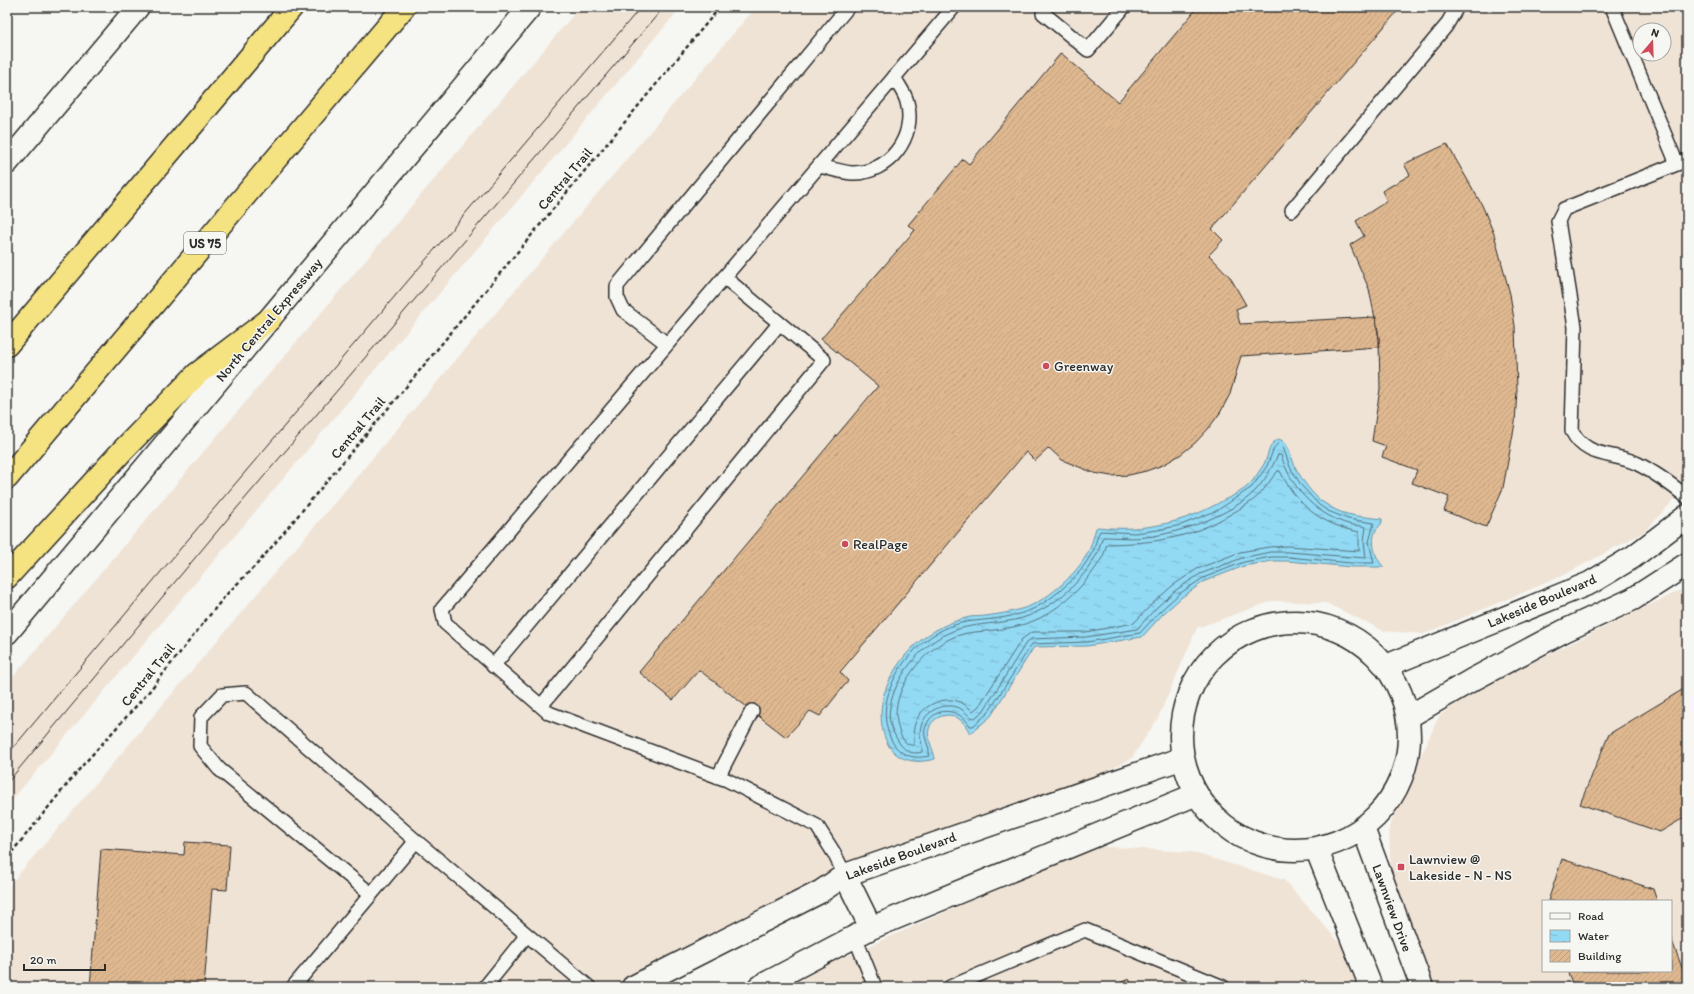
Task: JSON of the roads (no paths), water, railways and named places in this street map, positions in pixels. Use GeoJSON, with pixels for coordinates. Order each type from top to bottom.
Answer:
{"type":"FeatureCollection","features":[{"type":"Feature","properties":{"kind":"highway"},"geometry":{"type":"LineString","coordinates":[[7,345],[292,7]]}},
{"type":"Feature","properties":{"kind":"highway","name":"US 75"},"geometry":{"type":"LineString","coordinates":[[7,478],[404,7]]}},
{"type":"Feature","properties":{"kind":"highway"},"geometry":{"type":"LineString","coordinates":[[7,577],[122,450],[197,374],[270,319]]}},
{"type":"Feature","properties":{"kind":"street"},"geometry":{"type":"LineString","coordinates":[[7,163],[138,7]]}},
{"type":"Feature","properties":{"kind":"street","name":"North Central Expressway"},"geometry":{"type":"LineString","coordinates":[[7,633],[530,7]]}},
{"type":"Feature","properties":{"kind":"street","name":"Lakeside Boulevard"},"geometry":{"type":"LineString","coordinates":[[1386,666],[1590,583],[1633,557],[1687,516]]}},
{"type":"Feature","properties":{"kind":"street"},"geometry":{"type":"LineString","coordinates":[[1408,717],[1478,676],[1564,631],[1633,599],[1687,564]]}},
{"type":"Feature","properties":{"kind":"street"},"geometry":{"type":"LineString","coordinates":[[1297,622],[1331,627],[1361,642],[1386,666],[1400,690],[1408,717],[1409,749],[1402,779],[1386,806],[1363,828],[1340,841],[1316,848],[1282,849],[1248,840],[1219,821],[1196,794],[1188,777],[1183,758],[1181,724],[1190,691],[1207,662],[1232,640],[1263,626],[1297,622]]}},
{"type":"Feature","properties":{"kind":"street","name":"Lakeside Boulevard"},"geometry":{"type":"LineString","coordinates":[[633,987],[820,892],[845,875],[1183,758]]}},
{"type":"Feature","properties":{"kind":"street"},"geometry":{"type":"LineString","coordinates":[[760,987],[863,933],[1196,794]]}},
{"type":"Feature","properties":{"kind":"street","name":"Lawnview Drive"},"geometry":{"type":"LineString","coordinates":[[1363,828],[1422,987]]}},
{"type":"Feature","properties":{"kind":"street"},"geometry":{"type":"LineString","coordinates":[[1316,848],[1371,987]]}},
{"type":"Feature","properties":{"kind":"street"},"geometry":{"type":"LineString","coordinates":[[845,875],[863,933]]}},
{"type":"Feature","properties":{"kind":"lane"},"geometry":{"type":"LineString","coordinates":[[667,344],[623,310],[617,297],[617,286],[848,7]]}},
{"type":"Feature","properties":{"kind":"lane"},"geometry":{"type":"LineString","coordinates":[[845,875],[834,853],[816,826],[718,777],[549,713],[445,623],[442,609],[954,7]]}},
{"type":"Feature","properties":{"kind":"lane"},"geometry":{"type":"LineString","coordinates":[[1042,9],[1088,50],[1124,7]]}},
{"type":"Feature","properties":{"kind":"lane"},"geometry":{"type":"LineString","coordinates":[[1292,210],[1446,26],[1457,7]]}},
{"type":"Feature","properties":{"kind":"lane"},"geometry":{"type":"LineString","coordinates":[[1612,7],[1682,162],[1564,209],[1558,222],[1575,327],[1572,431],[1576,440],[1583,447],[1638,464],[1668,482],[1687,497]]}},
{"type":"Feature","properties":{"kind":"lane"},"geometry":{"type":"LineString","coordinates":[[819,166],[852,173],[873,170],[891,158],[904,141],[910,119],[907,101],[894,78]]}},
{"type":"Feature","properties":{"kind":"lane"},"geometry":{"type":"LineString","coordinates":[[541,706],[824,360],[724,278]]}},
{"type":"Feature","properties":{"kind":"lane"},"geometry":{"type":"LineString","coordinates":[[493,666],[779,324]]}},
{"type":"Feature","properties":{"kind":"lane"},"geometry":{"type":"LineString","coordinates":[[371,894],[219,769],[200,746],[201,717],[222,695],[246,693],[416,841],[589,987]]}},
{"type":"Feature","properties":{"kind":"lane"},"geometry":{"type":"LineString","coordinates":[[718,777],[752,710]]}},
{"type":"Feature","properties":{"kind":"lane"},"geometry":{"type":"LineString","coordinates":[[293,987],[416,841]]}},
{"type":"Feature","properties":{"kind":"lane"},"geometry":{"type":"LineString","coordinates":[[950,987],[1085,930],[1223,987]]}},
{"type":"Feature","properties":{"kind":"lane"},"geometry":{"type":"LineString","coordinates":[[863,933],[875,987]]}},
{"type":"Feature","properties":{"kind":"lane"},"geometry":{"type":"LineString","coordinates":[[485,987],[527,935]]}},
{"type":"Feature","properties":{"kind":"water"},"geometry":{"type":"Polygon","coordinates":[[[1279,439],[1286,444],[1296,468],[1304,482],[1324,503],[1335,510],[1354,516],[1382,519],[1382,523],[1376,530],[1373,539],[1374,550],[1384,567],[1351,567],[1288,561],[1272,561],[1244,566],[1205,581],[1182,597],[1163,614],[1142,637],[1087,646],[1034,647],[991,716],[970,734],[961,721],[951,715],[942,716],[934,721],[928,733],[935,759],[912,761],[901,757],[891,749],[887,743],[883,730],[881,715],[882,700],[897,666],[916,644],[941,627],[955,621],[970,617],[1015,611],[1040,601],[1066,581],[1080,565],[1090,548],[1096,528],[1098,527],[1132,528],[1164,524],[1194,515],[1238,493],[1252,482],[1264,464],[1271,446],[1279,439]]]}},
{"type":"Feature","properties":{"kind":"tram line"},"geometry":{"type":"LineString","coordinates":[[7,755],[212,511],[641,7]]}},
{"type":"Feature","properties":{"kind":"tram line"},"geometry":{"type":"LineString","coordinates":[[7,783],[225,522],[664,7]]}},
{"type":"Feature","properties":{"kind":"place","name":"Greenway"},"geometry":{"type":"Point","coordinates":[1046,366]}},
{"type":"Feature","properties":{"kind":"place","name":"RealPage"},"geometry":{"type":"Point","coordinates":[845,544]}},
{"type":"Feature","properties":{"kind":"place","name":"Lawnview @ Lakeside - N - NS"},"geometry":{"type":"Point","coordinates":[1401,867]}}]}
